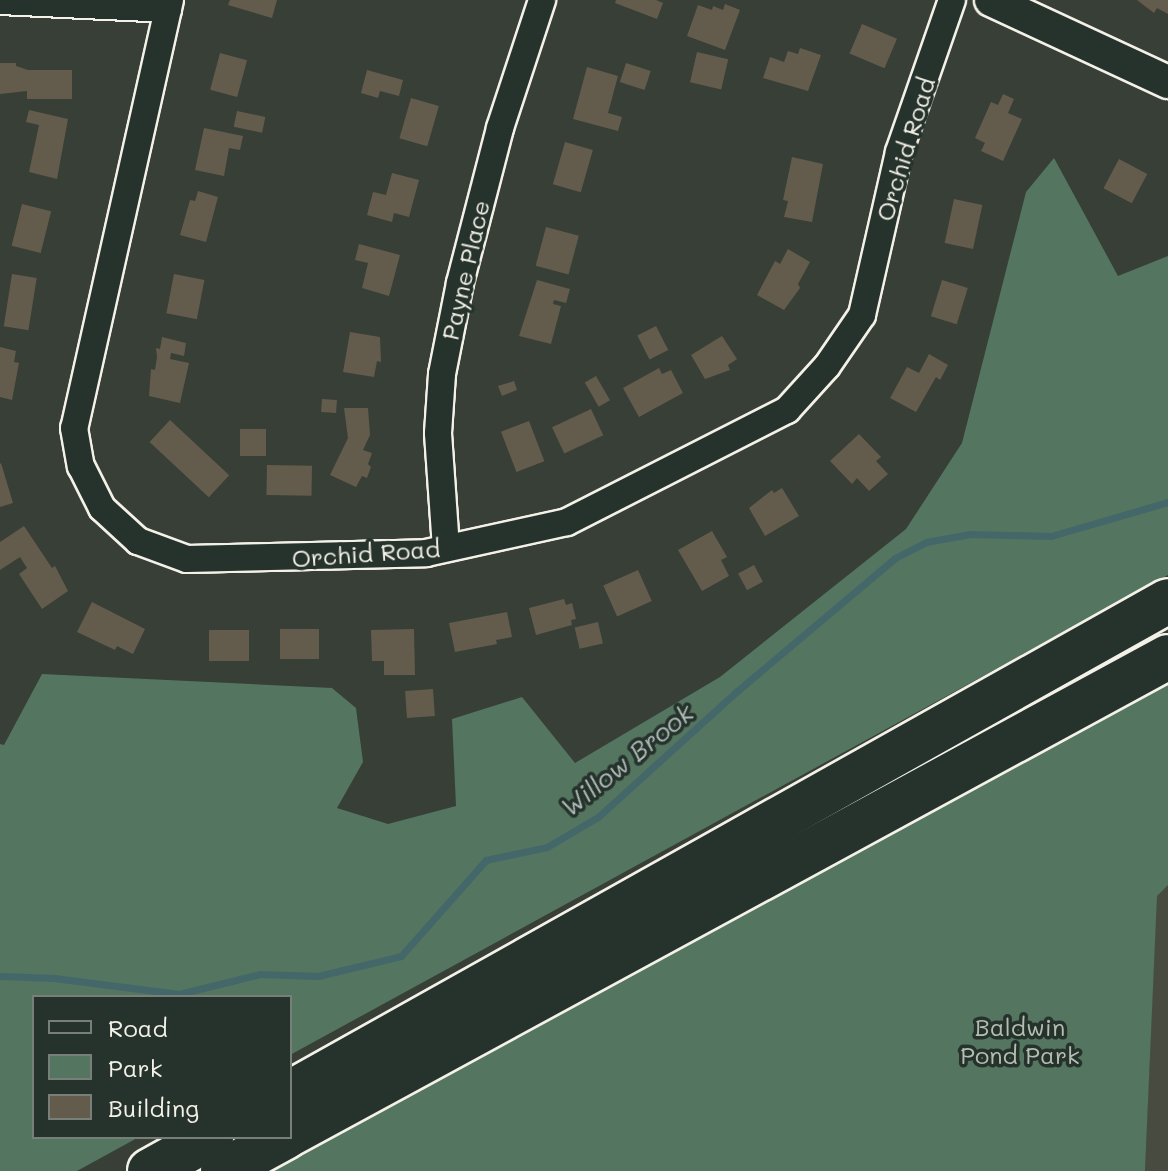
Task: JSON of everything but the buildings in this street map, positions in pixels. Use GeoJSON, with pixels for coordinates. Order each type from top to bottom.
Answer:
{"type":"FeatureCollection","features":[{"type":"Feature","properties":{"kind":"highway"},"geometry":{"type":"LineString","coordinates":[[292,1092],[1168,601]]}},
{"type":"Feature","properties":{"kind":"highway"},"geometry":{"type":"LineString","coordinates":[[292,1133],[1168,657]]}},
{"type":"Feature","properties":{"kind":"highway"},"geometry":{"type":"LineString","coordinates":[[150,1171],[207,1139]]}},
{"type":"Feature","properties":{"kind":"highway"},"geometry":{"type":"LineString","coordinates":[[223,1171],[282,1139]]}},
{"type":"Feature","properties":{"kind":"street","name":"Payne Place"},"geometry":{"type":"LineString","coordinates":[[446,548],[438,433],[442,374],[460,283],[500,128],[542,0]]}},
{"type":"Feature","properties":{"kind":"street","name":"Orchid Road"},"geometry":{"type":"LineString","coordinates":[[169,5],[74,428],[81,466],[102,508],[138,541],[187,559],[426,553],[567,522],[787,410],[827,366],[862,315],[899,152],[952,0]]}},
{"type":"Feature","properties":{"kind":"street"},"geometry":{"type":"LineString","coordinates":[[991,0],[1168,82]]}},
{"type":"Feature","properties":{"kind":"street"},"geometry":{"type":"LineString","coordinates":[[0,1],[169,5]]}},
{"type":"Feature","properties":{"kind":"shaded area"},"geometry":{"type":"Polygon","coordinates":[[[1168,809],[1168,1171],[1145,1171],[1160,814],[1168,809]]]}},
{"type":"Feature","properties":{"kind":"green space"},"geometry":{"type":"Polygon","coordinates":[[[1054,158],[1118,276],[1168,256],[1168,575],[292,1054],[292,995],[32,995],[32,1139],[135,1139],[77,1171],[0,1171],[0,744],[4,745],[42,674],[332,688],[356,708],[363,762],[337,808],[388,824],[456,806],[452,719],[522,697],[575,763],[720,677],[906,529],[962,443],[1026,192],[1054,158]]]}},
{"type":"Feature","properties":{"kind":"green space","name":"Baldwin Pond Park"},"geometry":{"type":"Polygon","coordinates":[[[1168,679],[1168,885],[1157,896],[1145,1171],[271,1171],[1168,679]]]}},
{"type":"Feature","properties":{"kind":"waterway","name":"Willow Brook"},"geometry":{"type":"LineString","coordinates":[[0,976],[54,978],[179,994],[260,974],[318,976],[401,956],[486,860],[547,847],[598,817],[736,692],[895,558],[926,542],[970,534],[1051,536],[1168,502]]}}]}
